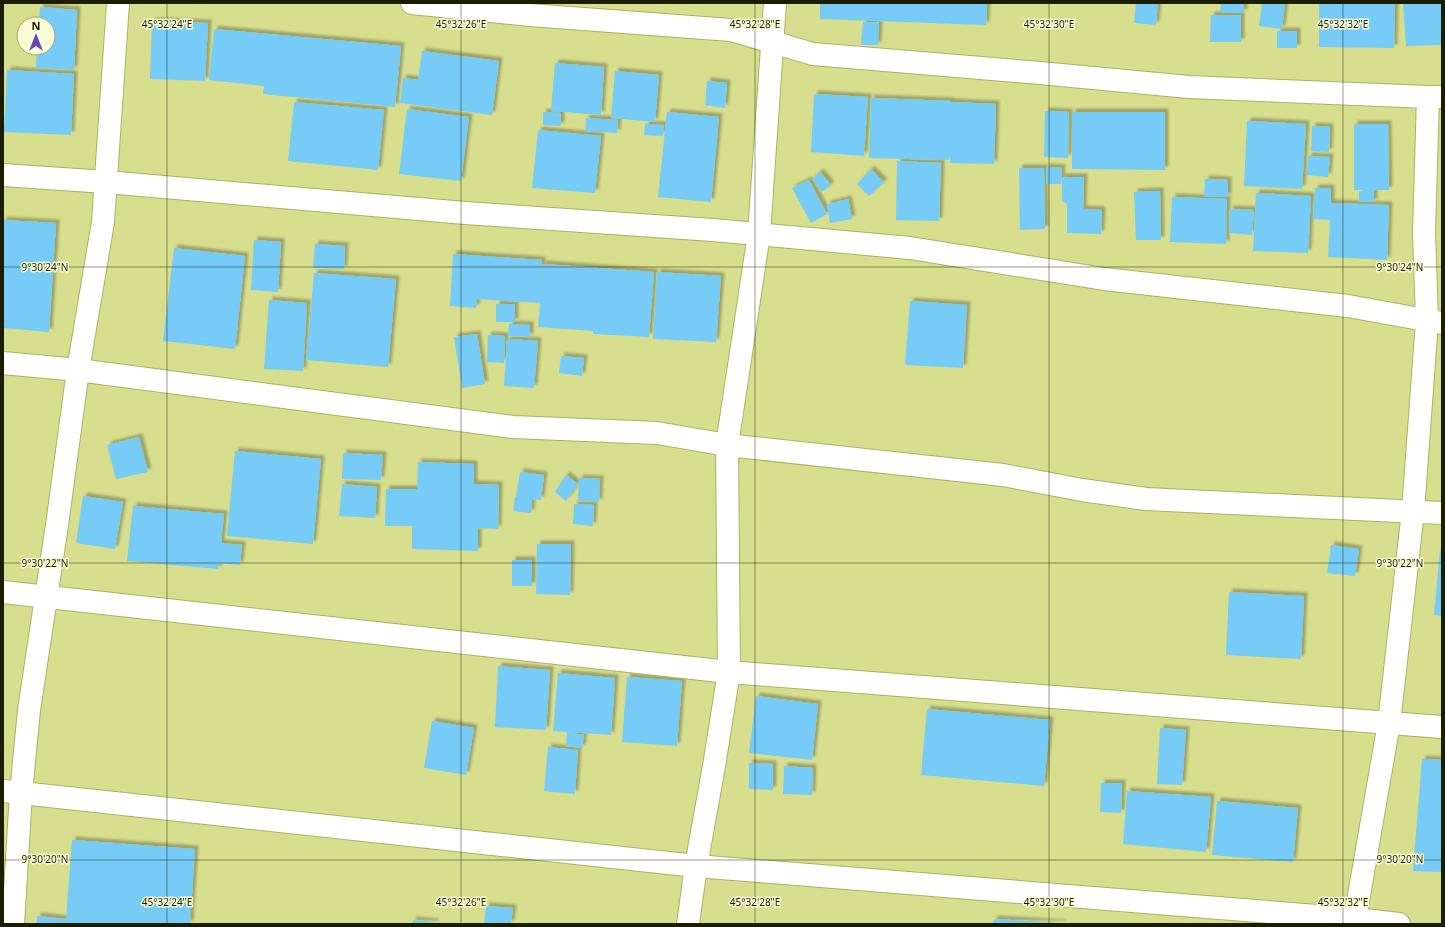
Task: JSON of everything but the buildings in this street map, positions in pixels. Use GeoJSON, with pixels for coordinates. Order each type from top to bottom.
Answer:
{"type":"FeatureCollection","features":[{"type":"Feature","properties":{"kind":"street"},"geometry":{"type":"LineString","coordinates":[[13,924],[12,792],[29,710],[78,370],[103,222],[118,3]]}},
{"type":"Feature","properties":{"kind":"street"},"geometry":{"type":"LineString","coordinates":[[412,3],[530,15],[731,30],[813,54],[1189,87],[1435,97],[1424,232],[1434,322],[1389,723],[1354,922]]}},
{"type":"Feature","properties":{"kind":"street"},"geometry":{"type":"LineString","coordinates":[[688,924],[696,866],[729,672],[727,445],[759,234],[775,3]]}},
{"type":"Feature","properties":{"kind":"street"},"geometry":{"type":"LineString","coordinates":[[3,175],[106,182],[465,213],[759,234],[910,248],[1104,279],[1348,306],[1434,322]]}},
{"type":"Feature","properties":{"kind":"street"},"geometry":{"type":"LineString","coordinates":[[3,363],[78,370],[513,427],[657,433],[727,445],[1003,476],[1082,490],[1146,499],[1442,513]]}},
{"type":"Feature","properties":{"kind":"street"},"geometry":{"type":"LineString","coordinates":[[3,592],[729,672],[1442,727]]}},
{"type":"Feature","properties":{"kind":"street"},"geometry":{"type":"LineString","coordinates":[[12,792],[696,866],[1354,922],[1399,924]]}}]}
